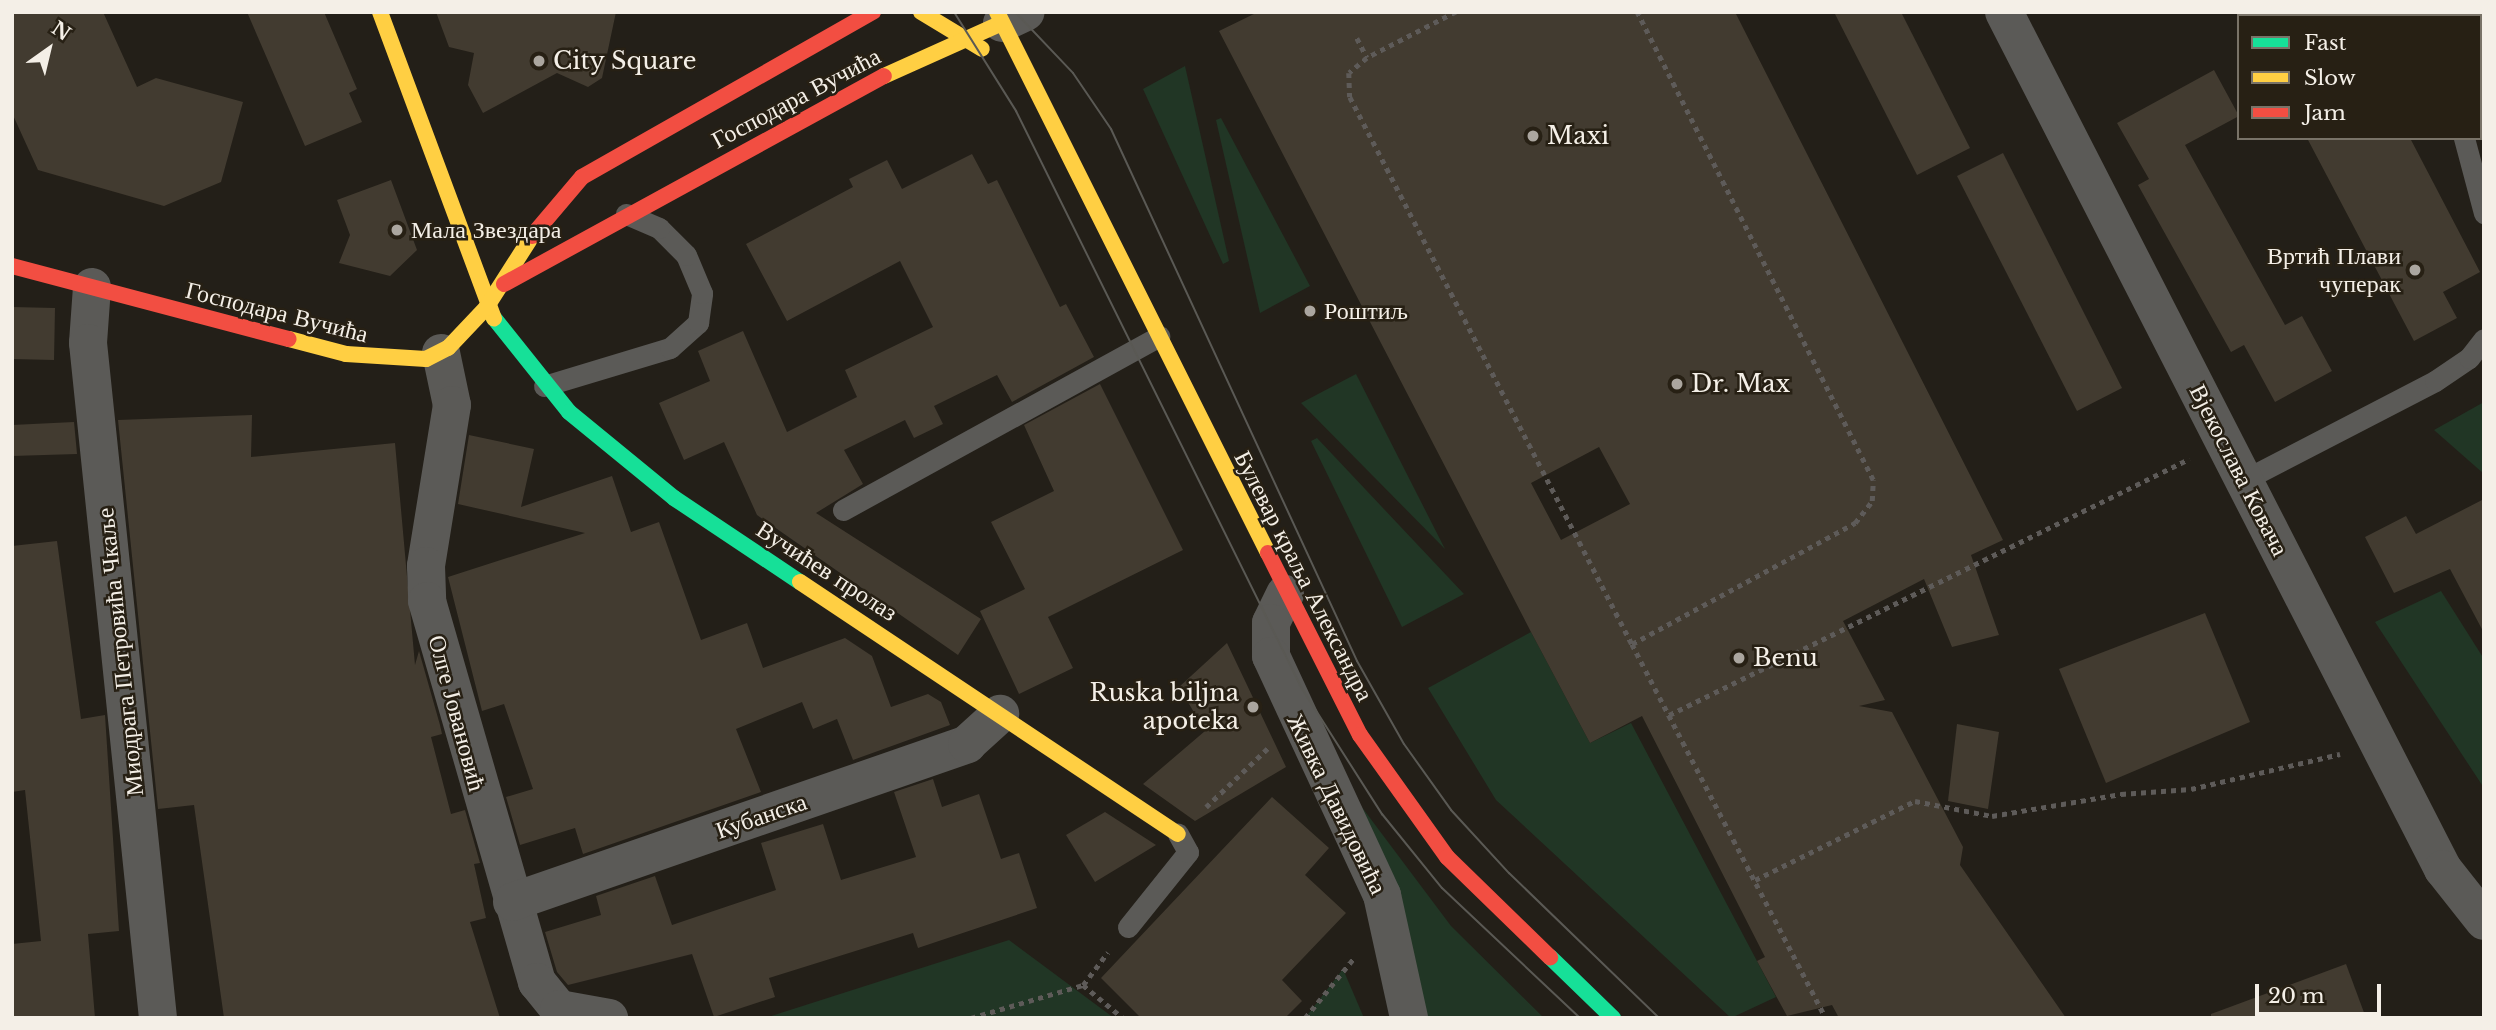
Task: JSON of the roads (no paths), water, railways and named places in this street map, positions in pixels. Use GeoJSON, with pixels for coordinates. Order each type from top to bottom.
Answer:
{"type":"FeatureCollection","features":[{"type":"Feature","properties":{"kind":"main road","name":"Вучићев пролаз"},"geometry":{"type":"LineString","coordinates":[[380,12],[486,308],[544,386],[674,498],[1178,834]]}},
{"type":"Feature","properties":{"kind":"main road","name":"Господара Вучића"},"geometry":{"type":"LineString","coordinates":[[12,266],[369,359],[413,361],[441,353],[486,308],[504,284],[548,209],[582,177],[873,12]]}},
{"type":"Feature","properties":{"kind":"main road","name":"Булевар краља Александра"},"geometry":{"type":"LineString","coordinates":[[921,12],[965,41],[1001,59],[1040,96]]}},
{"type":"Feature","properties":{"kind":"main road","name":"Булевар краља Александра"},"geometry":{"type":"LineString","coordinates":[[1008,16],[1040,96],[1285,594],[1360,736],[1415,818],[1468,881],[1613,1018]]}},
{"type":"Feature","properties":{"kind":"main road"},"geometry":{"type":"LineString","coordinates":[[965,41],[1008,16]]}},
{"type":"Feature","properties":{"kind":"main road","name":"Господара Вучића"},"geometry":{"type":"LineString","coordinates":[[504,284],[870,82],[965,41]]}},
{"type":"Feature","properties":{"kind":"street","name":"Вјекослава Ковача"},"geometry":{"type":"LineString","coordinates":[[2004,12],[2443,869],[2484,921]]}},
{"type":"Feature","properties":{"kind":"street","name":"Миодрага Петровића Чкаље"},"geometry":{"type":"LineString","coordinates":[[92,287],[88,343],[158,1018]]}},
{"type":"Feature","properties":{"kind":"street","name":"Олге Јовановић"},"geometry":{"type":"LineString","coordinates":[[441,353],[452,405],[426,566],[427,601],[512,902],[543,994],[564,1011],[609,1018]]}},
{"type":"Feature","properties":{"kind":"street","name":"Живка Давидовића"},"geometry":{"type":"LineString","coordinates":[[1285,594],[1269,639],[1296,720],[1391,920],[1409,1018]]}},
{"type":"Feature","properties":{"kind":"street","name":"Кубанска"},"geometry":{"type":"LineString","coordinates":[[512,902],[967,744],[1000,714]]}},
{"type":"Feature","properties":{"kind":"lane"},"geometry":{"type":"LineString","coordinates":[[2466,140],[2484,214]]}},
{"type":"Feature","properties":{"kind":"lane"},"geometry":{"type":"LineString","coordinates":[[544,386],[670,348],[698,323],[702,293],[686,255],[659,228],[626,215]]}},
{"type":"Feature","properties":{"kind":"lane"},"geometry":{"type":"LineString","coordinates":[[843,510],[1160,336]]}},
{"type":"Feature","properties":{"kind":"lane"},"geometry":{"type":"LineString","coordinates":[[2244,480],[2434,381],[2469,358],[2484,339]]}},
{"type":"Feature","properties":{"kind":"lane"},"geometry":{"type":"LineString","coordinates":[[1128,927],[1188,852],[1178,834]]}},
{"type":"Feature","properties":{"kind":"tram line"},"geometry":{"type":"LineString","coordinates":[[954,12],[1016,111],[1301,687],[1382,814],[1442,888],[1580,1018]]}},
{"type":"Feature","properties":{"kind":"tram line"},"geometry":{"type":"LineString","coordinates":[[1015,12],[1073,73],[1111,129],[1357,661],[1404,744],[1451,810],[1509,873],[1659,1018]]}},
{"type":"Feature","properties":{"kind":"place","name":"City Square"},"geometry":{"type":"Point","coordinates":[539,61]}},
{"type":"Feature","properties":{"kind":"place","name":"Maxi"},"geometry":{"type":"Point","coordinates":[1533,136]}},
{"type":"Feature","properties":{"kind":"place","name":"Мала Звездара"},"geometry":{"type":"Point","coordinates":[397,230]}},
{"type":"Feature","properties":{"kind":"place","name":"Вртић Плави чуперак"},"geometry":{"type":"Point","coordinates":[2415,270]}},
{"type":"Feature","properties":{"kind":"place","name":"Роштиљ"},"geometry":{"type":"Point","coordinates":[1310,311]}},
{"type":"Feature","properties":{"kind":"place","name":"Dr. Max"},"geometry":{"type":"Point","coordinates":[1677,384]}},
{"type":"Feature","properties":{"kind":"place","name":"Benu"},"geometry":{"type":"Point","coordinates":[1739,658]}},
{"type":"Feature","properties":{"kind":"place","name":"Ruska biljna apoteka"},"geometry":{"type":"Point","coordinates":[1253,707]}}]}
